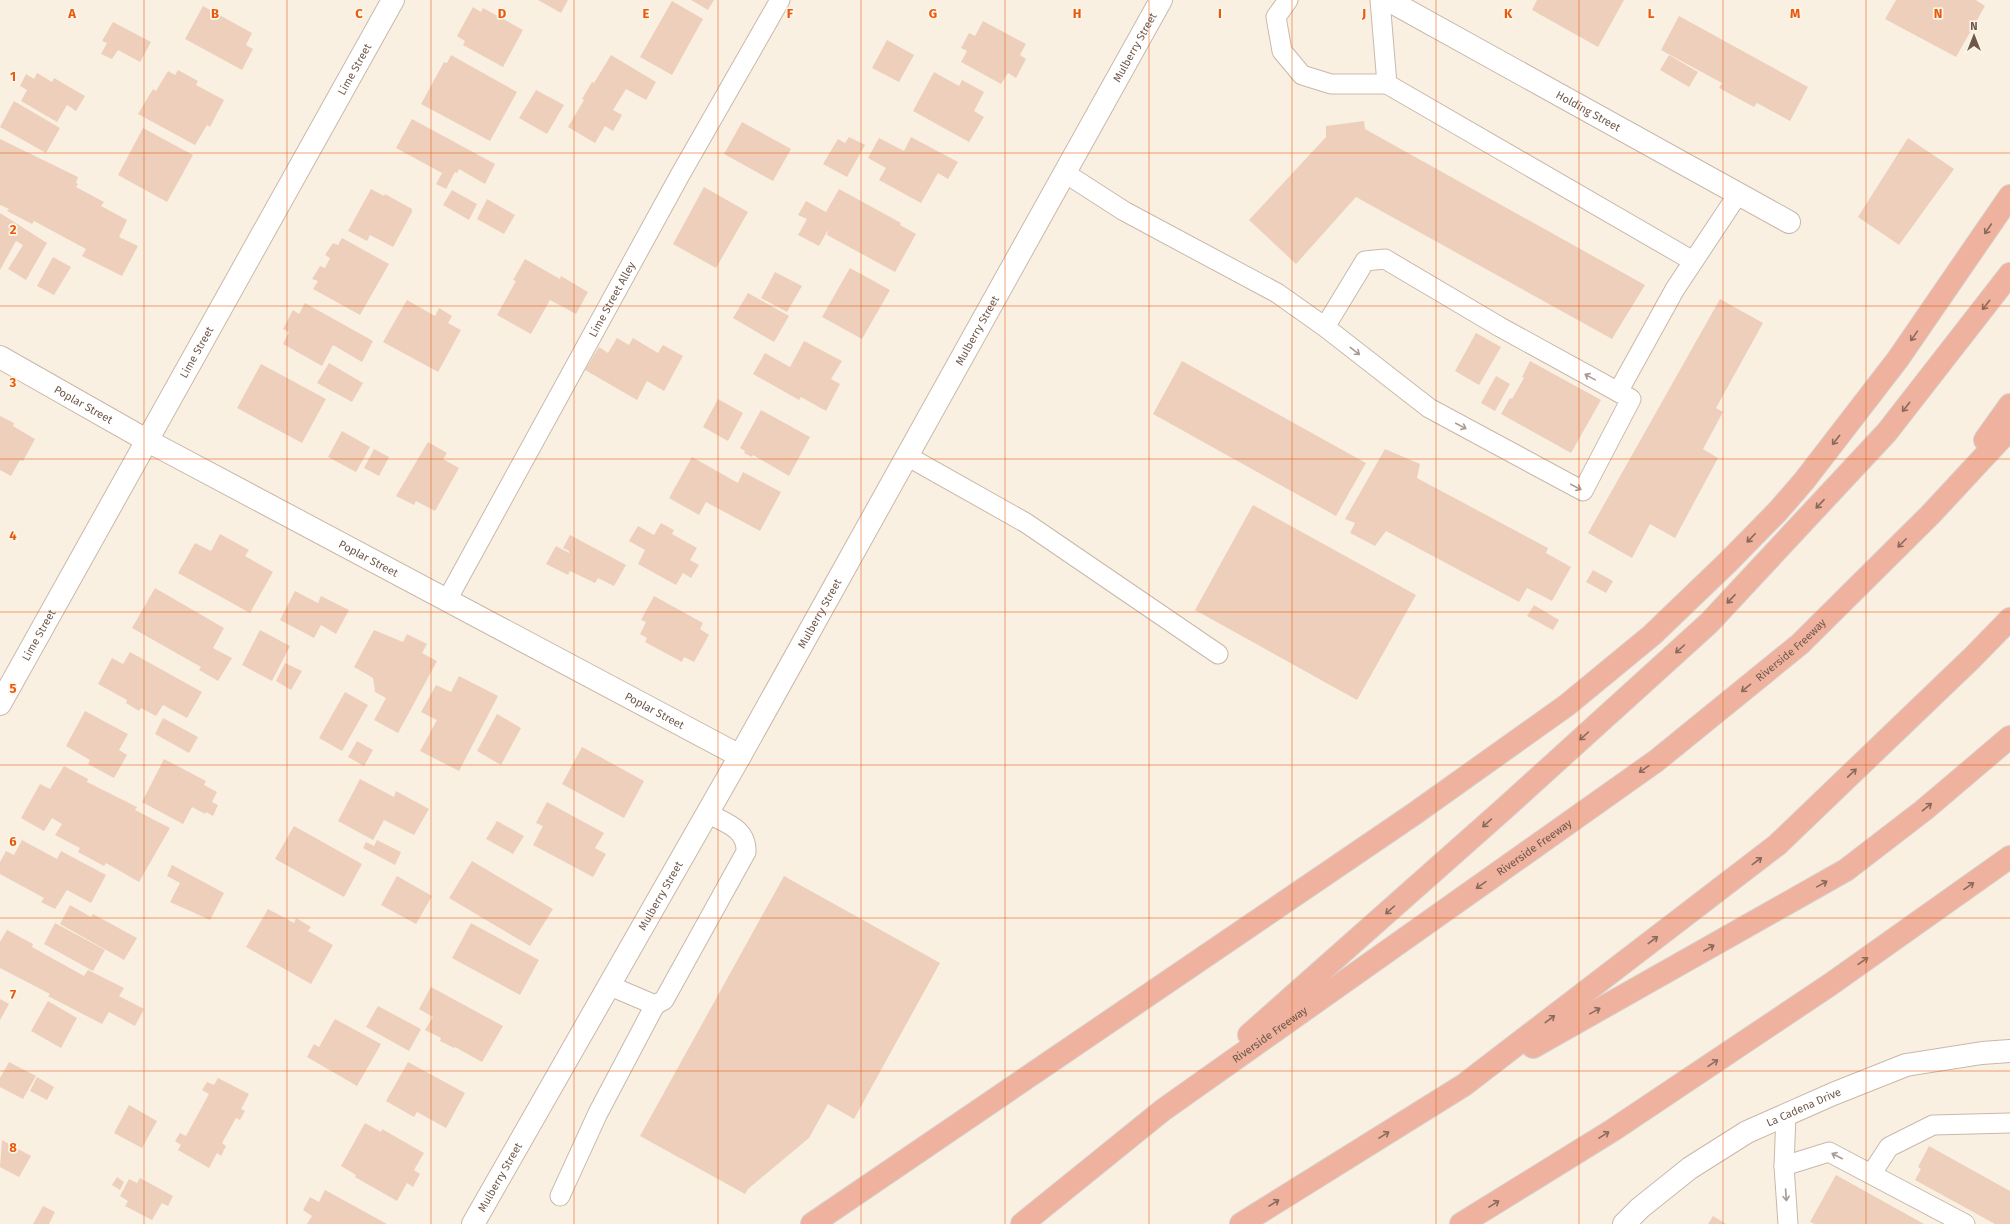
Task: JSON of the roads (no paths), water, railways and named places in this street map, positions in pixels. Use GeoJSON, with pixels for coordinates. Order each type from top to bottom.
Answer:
{"type":"FeatureCollection","features":[{"type":"Feature","properties":{"kind":"highway"},"geometry":{"type":"LineString","coordinates":[[812,1224],[1421,810],[1566,705],[1652,635],[1728,562],[1804,481],[1898,359],[2010,196]]}},
{"type":"Feature","properties":{"kind":"highway"},"geometry":{"type":"LineString","coordinates":[[1163,1110],[1505,808],[1709,623],[1887,432],[2010,274]]}},
{"type":"Feature","properties":{"kind":"highway"},"geometry":{"type":"LineString","coordinates":[[1930,515],[2010,405]]}},
{"type":"Feature","properties":{"kind":"highway","name":"Riverside Freeway"},"geometry":{"type":"LineString","coordinates":[[1022,1224],[1163,1110],[1656,761],[1800,644],[1930,515],[2010,429]]}},
{"type":"Feature","properties":{"kind":"highway"},"geometry":{"type":"LineString","coordinates":[[1464,1085],[1777,845],[1972,658],[2010,619]]}},
{"type":"Feature","properties":{"kind":"highway"},"geometry":{"type":"LineString","coordinates":[[1241,1224],[1464,1085],[1846,870],[1924,810],[2010,737]]}},
{"type":"Feature","properties":{"kind":"highway"},"geometry":{"type":"LineString","coordinates":[[1461,1224],[1633,1117],[1831,984],[2010,857]]}},
{"type":"Feature","properties":{"kind":"street","name":"Lime Street"},"geometry":{"type":"LineString","coordinates":[[0,704],[393,0]]}},
{"type":"Feature","properties":{"kind":"street","name":"Mulberry Street"},"geometry":{"type":"LineString","coordinates":[[473,1224],[740,756],[1161,0]]}},
{"type":"Feature","properties":{"kind":"street","name":"Holding Street"},"geometry":{"type":"LineString","coordinates":[[1388,0],[1788,222]]}},
{"type":"Feature","properties":{"kind":"street","name":"Poplar Street"},"geometry":{"type":"LineString","coordinates":[[0,357],[148,441],[740,756]]}},
{"type":"Feature","properties":{"kind":"street","name":"La Cadena Drive"},"geometry":{"type":"LineString","coordinates":[[1627,1223],[1640,1208],[1690,1168],[1747,1132],[1833,1094],[1906,1065],[1982,1053],[2010,1051]]}},
{"type":"Feature","properties":{"kind":"lane","name":"Lime Street Alley"},"geometry":{"type":"LineString","coordinates":[[446,600],[680,175],[780,0]]}},
{"type":"Feature","properties":{"kind":"lane"},"geometry":{"type":"LineString","coordinates":[[1288,0],[1276,17],[1282,51],[1302,75],[1332,84],[1387,84],[1693,261]]}},
{"type":"Feature","properties":{"kind":"lane"},"geometry":{"type":"LineString","coordinates":[[1380,0],[1387,84]]}},
{"type":"Feature","properties":{"kind":"lane"},"geometry":{"type":"LineString","coordinates":[[1065,173],[1124,211],[1277,293],[1325,327],[1429,408],[1583,491],[1631,399],[1500,327],[1385,259],[1365,261],[1325,327]]}},
{"type":"Feature","properties":{"kind":"lane"},"geometry":{"type":"LineString","coordinates":[[1618,392],[1667,301],[1738,194]]}},
{"type":"Feature","properties":{"kind":"lane"},"geometry":{"type":"LineString","coordinates":[[907,456],[1026,523],[1218,654]]}},
{"type":"Feature","properties":{"kind":"lane"},"geometry":{"type":"LineString","coordinates":[[560,1196],[598,1113],[655,1004],[664,1000],[746,852],[746,843],[739,830],[707,813]]}},
{"type":"Feature","properties":{"kind":"lane"},"geometry":{"type":"LineString","coordinates":[[608,985],[655,1004]]}},
{"type":"Feature","properties":{"kind":"lane"},"geometry":{"type":"LineString","coordinates":[[1786,1115],[1784,1166],[1788,1224]]}},
{"type":"Feature","properties":{"kind":"lane"},"geometry":{"type":"LineString","coordinates":[[1872,1173],[1889,1147],[1933,1125],[2010,1122]]}},
{"type":"Feature","properties":{"kind":"lane"},"geometry":{"type":"LineString","coordinates":[[1784,1166],[1829,1152],[1872,1173],[1965,1224]]}}]}
